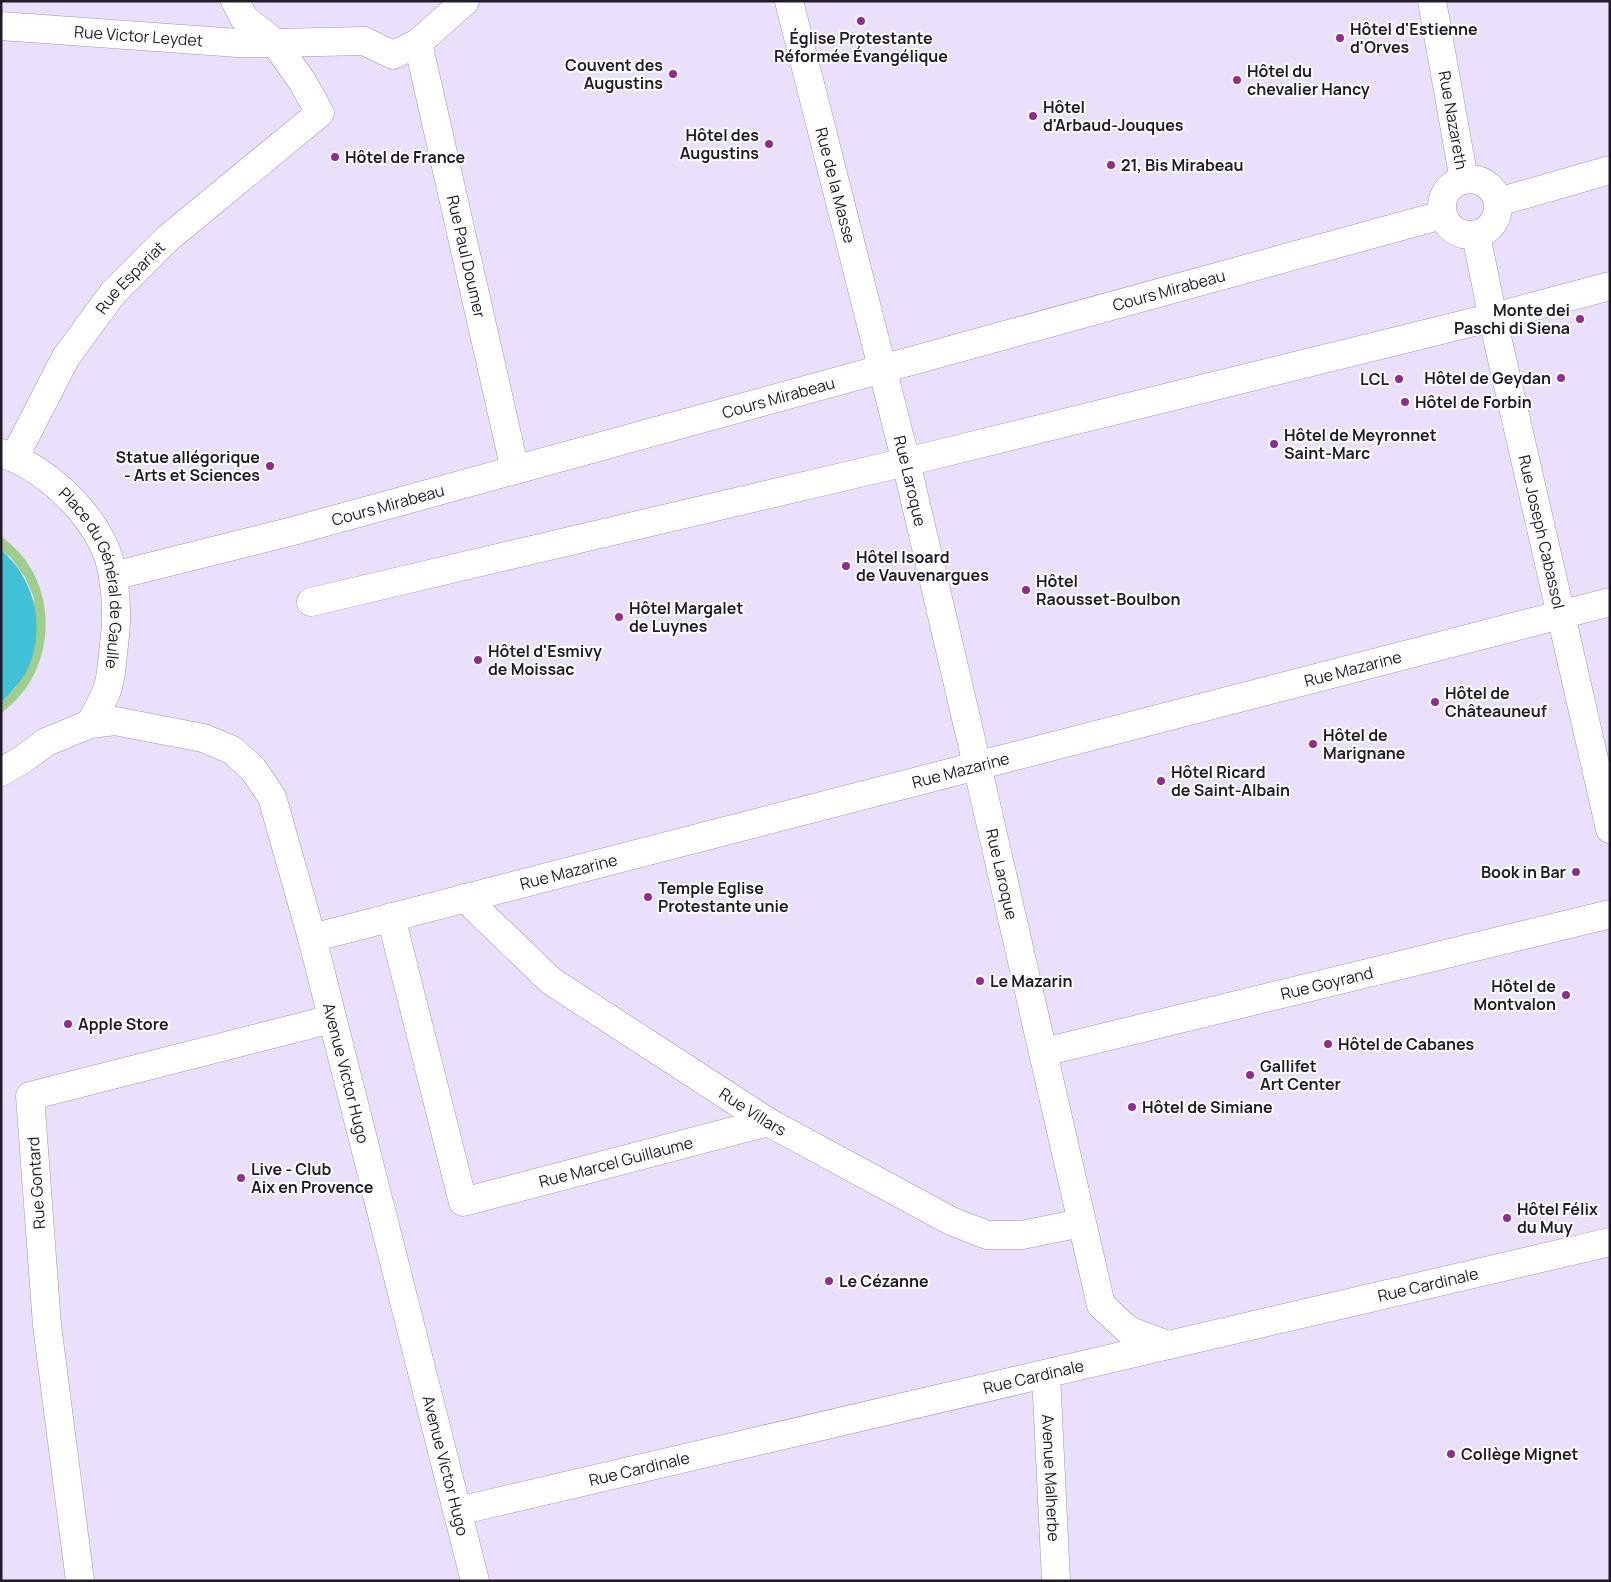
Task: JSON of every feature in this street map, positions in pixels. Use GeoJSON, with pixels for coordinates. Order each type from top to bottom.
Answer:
{"type":"FeatureCollection","features":[{"type":"Feature","properties":{"kind":"street"},"geometry":{"type":"LineString","coordinates":[[235,1],[244,18],[275,43]]}},
{"type":"Feature","properties":{"kind":"street","name":"Rue de la Masse"},"geometry":{"type":"LineString","coordinates":[[789,1],[883,369]]}},
{"type":"Feature","properties":{"kind":"street","name":"Rue Nazareth"},"geometry":{"type":"LineString","coordinates":[[1432,1],[1464,180]]}},
{"type":"Feature","properties":{"kind":"street"},"geometry":{"type":"LineString","coordinates":[[418,43],[463,2]]}},
{"type":"Feature","properties":{"kind":"street","name":"Rue Victor Leydet"},"geometry":{"type":"LineString","coordinates":[[1,26],[238,43],[364,41],[393,56],[418,43]]}},
{"type":"Feature","properties":{"kind":"street","name":"Rue Espariat"},"geometry":{"type":"LineString","coordinates":[[8,455],[66,357],[113,293],[168,238],[320,113],[302,81],[275,43]]}},
{"type":"Feature","properties":{"kind":"street","name":"Rue Paul Doumer"},"geometry":{"type":"LineString","coordinates":[[418,43],[515,470]]}},
{"type":"Feature","properties":{"kind":"street"},"geometry":{"type":"LineString","coordinates":[[1498,202],[1610,170]]}},
{"type":"Feature","properties":{"kind":"street"},"geometry":{"type":"LineString","coordinates":[[1464,180],[1482,182],[1489,186],[1495,193],[1498,202],[1496,219],[1484,232],[1476,235],[1467,236],[1459,234],[1446,223],[1442,215],[1444,196],[1448,189],[1464,180]]}},
{"type":"Feature","properties":{"kind":"street","name":"Cours Mirabeau"},"geometry":{"type":"LineString","coordinates":[[113,576],[293,531],[1442,215]]}},
{"type":"Feature","properties":{"kind":"street","name":"Rue Joseph Cabassol"},"geometry":{"type":"LineString","coordinates":[[1476,235],[1560,615],[1610,829]]}},
{"type":"Feature","properties":{"kind":"street"},"geometry":{"type":"LineString","coordinates":[[311,602],[906,462],[1494,317],[1610,286]]}},
{"type":"Feature","properties":{"kind":"street","name":"Rue Laroque"},"geometry":{"type":"LineString","coordinates":[[883,369],[1044,1052],[1101,1305],[1128,1330],[1168,1345]]}},
{"type":"Feature","properties":{"kind":"street","name":"Place du Général de Gaulle"},"geometry":{"type":"LineString","coordinates":[[8,455],[60,487],[85,515],[105,549],[113,576],[117,625],[111,674],[107,690],[90,724]]}},
{"type":"Feature","properties":{"kind":"street","name":"Rue Mazarine"},"geometry":{"type":"LineString","coordinates":[[312,938],[1610,602]]}},
{"type":"Feature","properties":{"kind":"street","name":"Avenue Victor Hugo"},"geometry":{"type":"LineString","coordinates":[[90,724],[115,721],[203,738],[232,750],[253,769],[272,797],[312,938],[475,1581]]}},
{"type":"Feature","properties":{"kind":"street"},"geometry":{"type":"LineString","coordinates":[[1,772],[22,760],[46,742],[90,724]]}},
{"type":"Feature","properties":{"kind":"street","name":"Rue Villars"},"geometry":{"type":"LineString","coordinates":[[465,898],[551,981],[768,1122],[950,1221],[987,1235],[1022,1235],[1081,1223]]}},
{"type":"Feature","properties":{"kind":"street","name":"Rue Goyrand"},"geometry":{"type":"LineString","coordinates":[[1044,1052],[1610,914]]}},
{"type":"Feature","properties":{"kind":"street","name":"Rue Marcel Guillaume"},"geometry":{"type":"LineString","coordinates":[[391,918],[463,1202],[768,1122]]}},
{"type":"Feature","properties":{"kind":"street","name":"Rue Gontard"},"geometry":{"type":"LineString","coordinates":[[80,1581],[47,1325],[30,1096],[332,1019]]}},
{"type":"Feature","properties":{"kind":"street","name":"Rue Cardinale"},"geometry":{"type":"LineString","coordinates":[[458,1511],[1610,1242]]}},
{"type":"Feature","properties":{"kind":"street","name":"Avenue Malherbe"},"geometry":{"type":"LineString","coordinates":[[1046,1374],[1056,1581]]}},
{"type":"Feature","properties":{"kind":"green space"},"geometry":{"type":"Polygon","coordinates":[[[1,536],[17,550],[30,567],[39,586],[46,626],[44,646],[38,665],[29,683],[17,700],[1,713],[1,703],[17,686],[34,598],[25,577],[11,558],[1,550],[1,536]]]}},
{"type":"Feature","properties":{"kind":"water"},"geometry":{"type":"Polygon","coordinates":[[[1,550],[22,574],[29,588],[34,603],[36,635],[34,650],[27,671],[1,703],[1,550]]]}},
{"type":"Feature","properties":{"kind":"place","name":"Église Protestante Réformée Évangélique"},"geometry":{"type":"Point","coordinates":[861,21]}},
{"type":"Feature","properties":{"kind":"place","name":"Hôtel d'Estienne d'Orves"},"geometry":{"type":"Point","coordinates":[1340,38]}},
{"type":"Feature","properties":{"kind":"place","name":"Couvent des Augustins"},"geometry":{"type":"Point","coordinates":[673,74]}},
{"type":"Feature","properties":{"kind":"place","name":"Hôtel du chevalier Hancy"},"geometry":{"type":"Point","coordinates":[1237,80]}},
{"type":"Feature","properties":{"kind":"place","name":"Hôtel d'Arbaud-Jouques"},"geometry":{"type":"Point","coordinates":[1033,116]}},
{"type":"Feature","properties":{"kind":"place","name":"Hôtel des Augustins"},"geometry":{"type":"Point","coordinates":[769,144]}},
{"type":"Feature","properties":{"kind":"place","name":"Hôtel de France"},"geometry":{"type":"Point","coordinates":[335,157]}},
{"type":"Feature","properties":{"kind":"place","name":"21, Bis Mirabeau"},"geometry":{"type":"Point","coordinates":[1111,165]}},
{"type":"Feature","properties":{"kind":"place","name":"Monte dei Paschi di Siena"},"geometry":{"type":"Point","coordinates":[1580,319]}},
{"type":"Feature","properties":{"kind":"place","name":"Hôtel de Geydan"},"geometry":{"type":"Point","coordinates":[1561,378]}},
{"type":"Feature","properties":{"kind":"place","name":"LCL"},"geometry":{"type":"Point","coordinates":[1399,379]}},
{"type":"Feature","properties":{"kind":"place","name":"Hôtel de Forbin"},"geometry":{"type":"Point","coordinates":[1405,402]}},
{"type":"Feature","properties":{"kind":"place","name":"Hôtel de Meyronnet Saint-Marc"},"geometry":{"type":"Point","coordinates":[1274,444]}},
{"type":"Feature","properties":{"kind":"place","name":"Statue allégorique - Arts et Sciences"},"geometry":{"type":"Point","coordinates":[270,466]}},
{"type":"Feature","properties":{"kind":"place","name":"Hôtel Isoard de Vauvenargues"},"geometry":{"type":"Point","coordinates":[846,566]}},
{"type":"Feature","properties":{"kind":"place","name":"Hôtel Raousset-Boulbon"},"geometry":{"type":"Point","coordinates":[1026,590]}},
{"type":"Feature","properties":{"kind":"place","name":"Hôtel Margalet de Luynes"},"geometry":{"type":"Point","coordinates":[619,617]}},
{"type":"Feature","properties":{"kind":"place","name":"Hôtel d'Esmivy de Moissac"},"geometry":{"type":"Point","coordinates":[478,660]}},
{"type":"Feature","properties":{"kind":"place","name":"Hôtel de Châteauneuf"},"geometry":{"type":"Point","coordinates":[1435,702]}},
{"type":"Feature","properties":{"kind":"place","name":"Hôtel de Marignane"},"geometry":{"type":"Point","coordinates":[1313,744]}},
{"type":"Feature","properties":{"kind":"place","name":"Hôtel Ricard de Saint-Albain"},"geometry":{"type":"Point","coordinates":[1161,781]}},
{"type":"Feature","properties":{"kind":"place","name":"Book in Bar"},"geometry":{"type":"Point","coordinates":[1576,872]}},
{"type":"Feature","properties":{"kind":"place","name":"Temple Eglise Protestante unie"},"geometry":{"type":"Point","coordinates":[648,897]}},
{"type":"Feature","properties":{"kind":"place","name":"Le Mazarin"},"geometry":{"type":"Point","coordinates":[980,981]}},
{"type":"Feature","properties":{"kind":"place","name":"Hôtel de Montvalon"},"geometry":{"type":"Point","coordinates":[1566,995]}},
{"type":"Feature","properties":{"kind":"place","name":"Apple Store"},"geometry":{"type":"Point","coordinates":[68,1024]}},
{"type":"Feature","properties":{"kind":"place","name":"Hôtel de Cabanes"},"geometry":{"type":"Point","coordinates":[1328,1044]}},
{"type":"Feature","properties":{"kind":"place","name":"Gallifet Art Center"},"geometry":{"type":"Point","coordinates":[1250,1075]}},
{"type":"Feature","properties":{"kind":"place","name":"Hôtel de Simiane"},"geometry":{"type":"Point","coordinates":[1132,1107]}},
{"type":"Feature","properties":{"kind":"place","name":"Live - Club Aix en Provence"},"geometry":{"type":"Point","coordinates":[241,1178]}},
{"type":"Feature","properties":{"kind":"place","name":"Hôtel Félix du Muy"},"geometry":{"type":"Point","coordinates":[1507,1218]}},
{"type":"Feature","properties":{"kind":"place","name":"Le Cézanne"},"geometry":{"type":"Point","coordinates":[829,1281]}},
{"type":"Feature","properties":{"kind":"place","name":"Collège Mignet"},"geometry":{"type":"Point","coordinates":[1451,1454]}}]}
